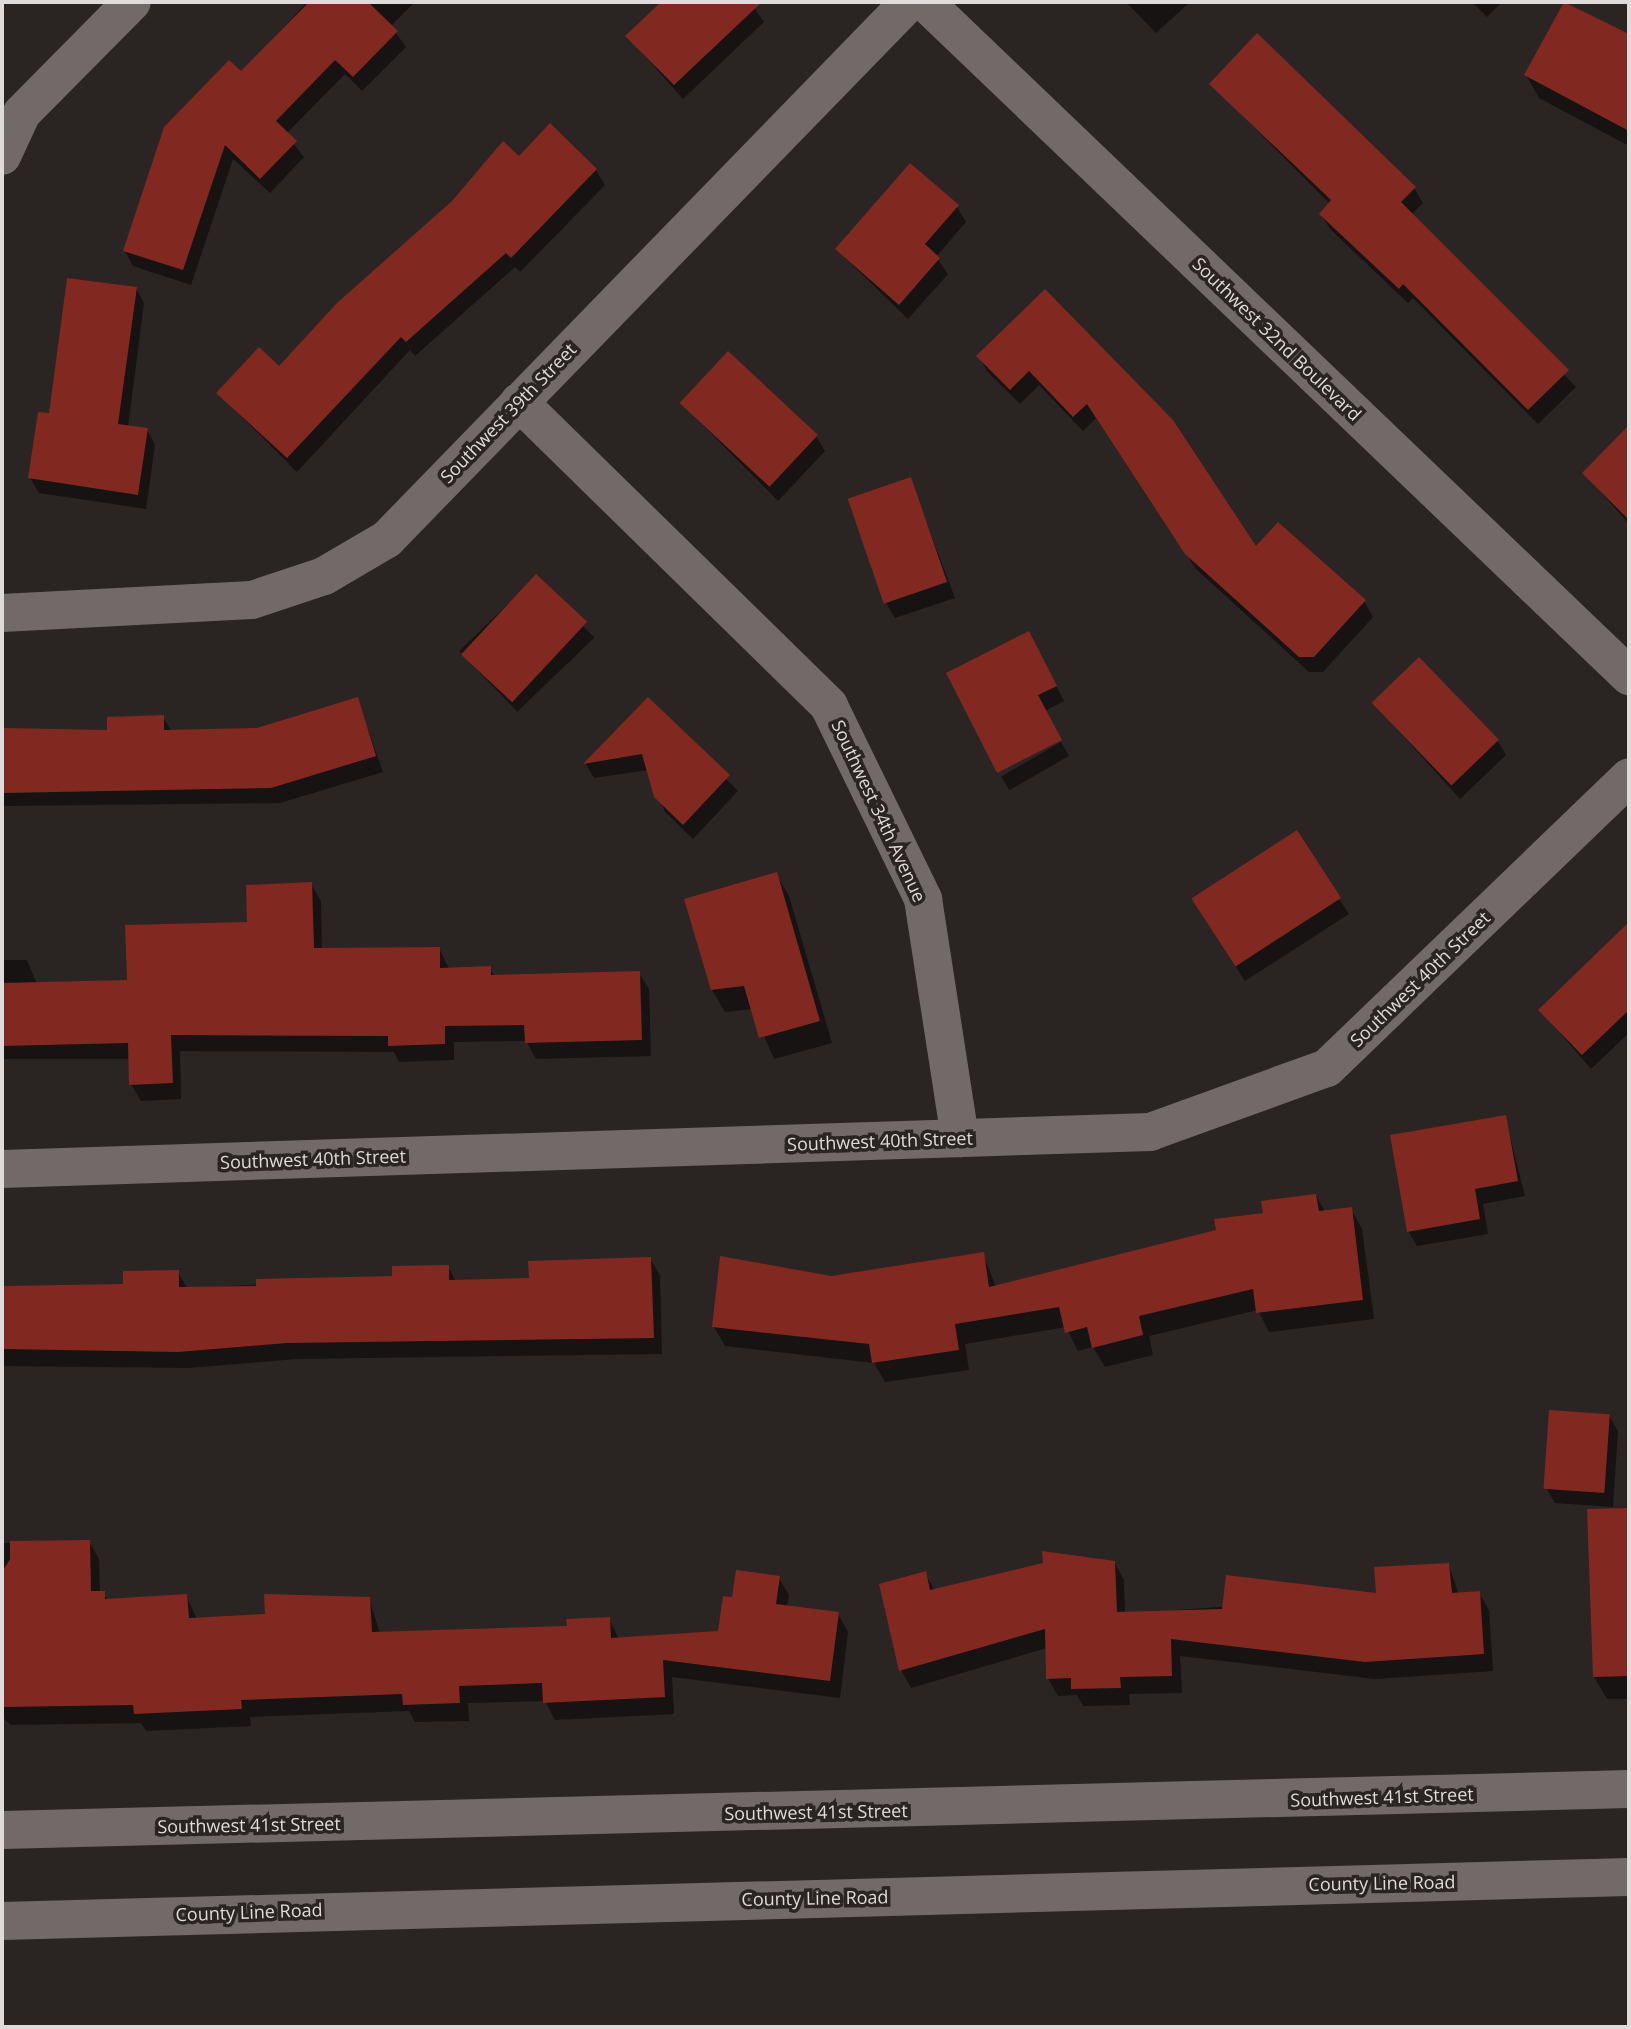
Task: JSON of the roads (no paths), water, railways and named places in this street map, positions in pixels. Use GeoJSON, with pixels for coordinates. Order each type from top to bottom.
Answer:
{"type":"FeatureCollection","features":[{"type":"Feature","properties":{"kind":"street"},"geometry":{"type":"LineString","coordinates":[[2,156],[22,113],[132,2]]}},
{"type":"Feature","properties":{"kind":"street","name":"Southwest 39th Street"},"geometry":{"type":"LineString","coordinates":[[2,613],[252,600],[324,576],[387,539],[909,2]]}},
{"type":"Feature","properties":{"kind":"street","name":"Southwest 32nd Boulevard"},"geometry":{"type":"LineString","coordinates":[[925,2],[1629,676]]}},
{"type":"Feature","properties":{"kind":"street","name":"Southwest 34th Avenue"},"geometry":{"type":"LineString","coordinates":[[519,402],[829,706],[923,899],[960,1138]]}},
{"type":"Feature","properties":{"kind":"street","name":"Southwest 40th Street"},"geometry":{"type":"LineString","coordinates":[[2,1169],[1150,1132],[1327,1068],[1629,777]]}},
{"type":"Feature","properties":{"kind":"street","name":"Southwest 41st Street"},"geometry":{"type":"LineString","coordinates":[[2,1830],[1629,1789]]}},
{"type":"Feature","properties":{"kind":"street","name":"County Line Road"},"geometry":{"type":"LineString","coordinates":[[2,1921],[1629,1877]]}}]}
